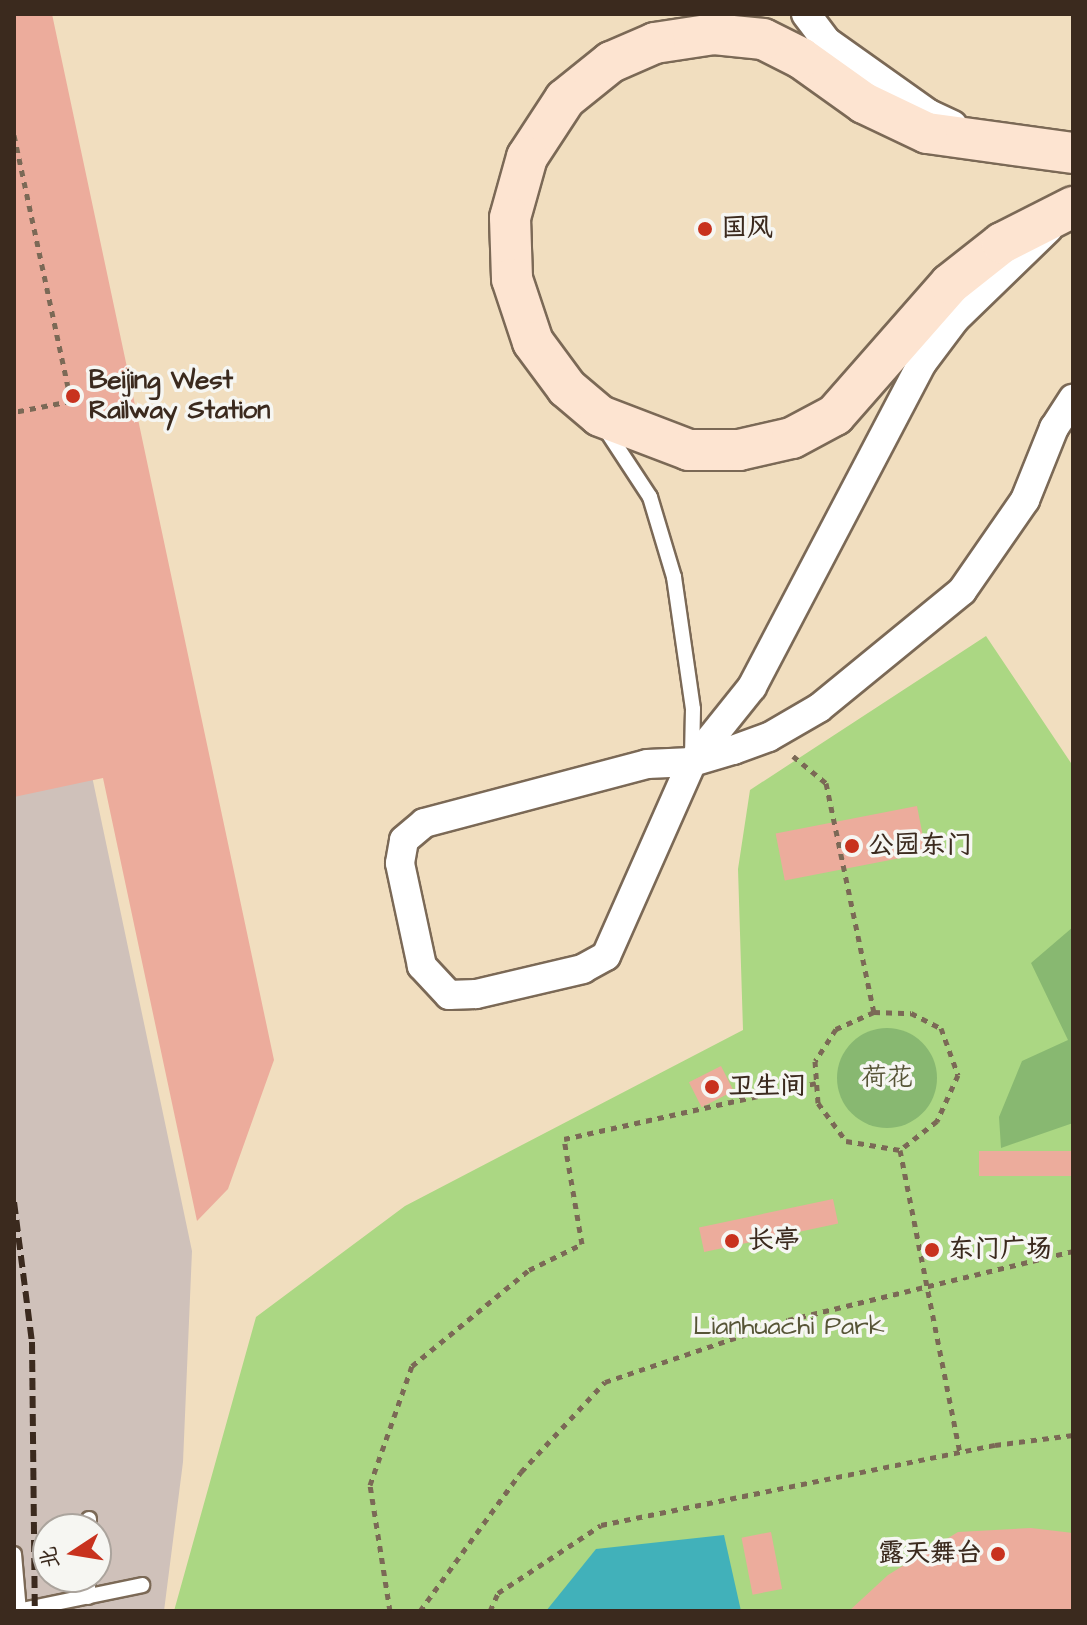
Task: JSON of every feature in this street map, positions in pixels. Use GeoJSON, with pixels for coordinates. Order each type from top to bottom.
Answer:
{"type":"FeatureCollection","features":[{"type":"Feature","properties":{"kind":"main road"},"geometry":{"type":"LineString","coordinates":[[1070,208],[1002,243],[950,284],[835,415],[792,438],[739,450],[689,450],[600,416],[583,402],[533,342],[512,279],[510,218],[527,157],[565,99],[611,62],[655,43],[714,34],[763,39],[801,58],[864,103],[927,133],[1005,147],[1073,153]]}},
{"type":"Feature","properties":{"kind":"street"},"geometry":{"type":"LineString","coordinates":[[806,14],[826,41],[929,114],[1005,147]]}},
{"type":"Feature","properties":{"kind":"street"},"geometry":{"type":"LineString","coordinates":[[1070,208],[955,319],[922,363],[752,687],[692,762],[606,956],[583,969],[476,994],[449,995],[422,966],[400,863],[404,840],[424,823],[647,764],[692,762],[769,737],[819,708],[962,591],[1025,500],[1054,428],[1073,399]]}},
{"type":"Feature","properties":{"kind":"lane"},"geometry":{"type":"LineString","coordinates":[[583,402],[617,443],[650,497],[674,577],[693,709],[692,762]]}},
{"type":"Feature","properties":{"kind":"lane"},"geometry":{"type":"LineString","coordinates":[[14,1554],[18,1611],[142,1585]]}},
{"type":"Feature","properties":{"kind":"path"},"geometry":{"type":"LineString","coordinates":[[14,135],[71,401],[14,412]]}},
{"type":"Feature","properties":{"kind":"path"},"geometry":{"type":"LineString","coordinates":[[845,872],[874,1012]]}},
{"type":"Feature","properties":{"kind":"path"},"geometry":{"type":"LineString","coordinates":[[874,1012],[911,1013],[941,1028],[958,1075],[937,1121],[900,1150],[846,1141],[818,1103],[815,1061],[836,1029],[874,1012]]}},
{"type":"Feature","properties":{"kind":"path"},"geometry":{"type":"LineString","coordinates":[[390,1611],[370,1485],[412,1366],[529,1270],[582,1244],[564,1139],[816,1083]]}},
{"type":"Feature","properties":{"kind":"path"},"geometry":{"type":"LineString","coordinates":[[900,1150],[960,1452]]}},
{"type":"Feature","properties":{"kind":"path"},"geometry":{"type":"LineString","coordinates":[[420,1611],[521,1472],[605,1382],[788,1320],[1073,1251]]}},
{"type":"Feature","properties":{"kind":"path"},"geometry":{"type":"LineString","coordinates":[[490,1611],[498,1593],[601,1525],[960,1452],[1073,1435]]}},
{"type":"Feature","properties":{"kind":"shaded area"},"geometry":{"type":"Polygon","coordinates":[[[14,406],[192,1251],[183,1462],[164,1611],[14,1611],[14,406]]]}},
{"type":"Feature","properties":{"kind":"green space","name":"Lianhuachi Park"},"geometry":{"type":"Polygon","coordinates":[[[986,636],[1073,766],[1073,1611],[174,1611],[256,1317],[405,1206],[743,1030],[738,869],[750,790],[986,636]]]}},
{"type":"Feature","properties":{"kind":"green space"},"geometry":{"type":"Polygon","coordinates":[[[1073,927],[1073,1123],[1001,1148],[999,1117],[1022,1061],[1068,1040],[1031,963],[1073,927]]]}},
{"type":"Feature","properties":{"kind":"green space","name":"荷花"},"geometry":{"type":"Polygon","coordinates":[[[887,1028],[906,1031],[923,1042],[934,1059],[937,1078],[934,1097],[923,1114],[906,1125],[887,1128],[868,1125],[851,1114],[840,1097],[837,1078],[840,1059],[851,1042],[868,1031],[887,1028]]]}},
{"type":"Feature","properties":{"kind":"water"},"geometry":{"type":"Polygon","coordinates":[[[724,1535],[741,1611],[546,1611],[596,1549],[724,1535]]]}},
{"type":"Feature","properties":{"kind":"building","name":"Beijing West Railway Station"},"geometry":{"type":"Polygon","coordinates":[[[14,14],[52,14],[274,1060],[228,1189],[197,1221],[103,778],[14,797],[14,14]]]}},
{"type":"Feature","properties":{"kind":"building","name":"公园东门"},"geometry":{"type":"Polygon","coordinates":[[[917,806],[926,853],[785,881],[776,833],[917,806]]]}},
{"type":"Feature","properties":{"kind":"building","name":"卫生间"},"geometry":{"type":"Polygon","coordinates":[[[721,1066],[734,1091],[702,1107],[689,1082],[721,1066]]]}},
{"type":"Feature","properties":{"kind":"building"},"geometry":{"type":"Polygon","coordinates":[[[979,1151],[1073,1151],[1073,1176],[979,1176],[979,1151]]]}},
{"type":"Feature","properties":{"kind":"building","name":"长亭"},"geometry":{"type":"Polygon","coordinates":[[[833,1199],[838,1223],[704,1252],[699,1227],[833,1199]]]}},
{"type":"Feature","properties":{"kind":"building","name":"露天舞台"},"geometry":{"type":"Polygon","coordinates":[[[1031,1528],[1073,1533],[1073,1611],[849,1611],[888,1575],[958,1532],[1031,1528]]]}},
{"type":"Feature","properties":{"kind":"building"},"geometry":{"type":"Polygon","coordinates":[[[771,1532],[782,1589],[753,1595],[742,1538],[771,1532]]]}},
{"type":"Feature","properties":{"kind":"railway"},"geometry":{"type":"LineString","coordinates":[[14,1202],[32,1342],[35,1611]]}},
{"type":"Feature","properties":{"kind":"place","name":"国风"},"geometry":{"type":"Point","coordinates":[705,229]}},
{"type":"Feature","properties":{"kind":"place","name":"Beijing West Railway Station"},"geometry":{"type":"Point","coordinates":[73,396]}},
{"type":"Feature","properties":{"kind":"place","name":"公园东门"},"geometry":{"type":"Point","coordinates":[852,846]}},
{"type":"Feature","properties":{"kind":"place","name":"卫生间"},"geometry":{"type":"Point","coordinates":[712,1087]}},
{"type":"Feature","properties":{"kind":"place","name":"长亭"},"geometry":{"type":"Point","coordinates":[732,1241]}},
{"type":"Feature","properties":{"kind":"place","name":"东门广场"},"geometry":{"type":"Point","coordinates":[932,1250]}},
{"type":"Feature","properties":{"kind":"place","name":"露天舞台"},"geometry":{"type":"Point","coordinates":[998,1554]}}]}
